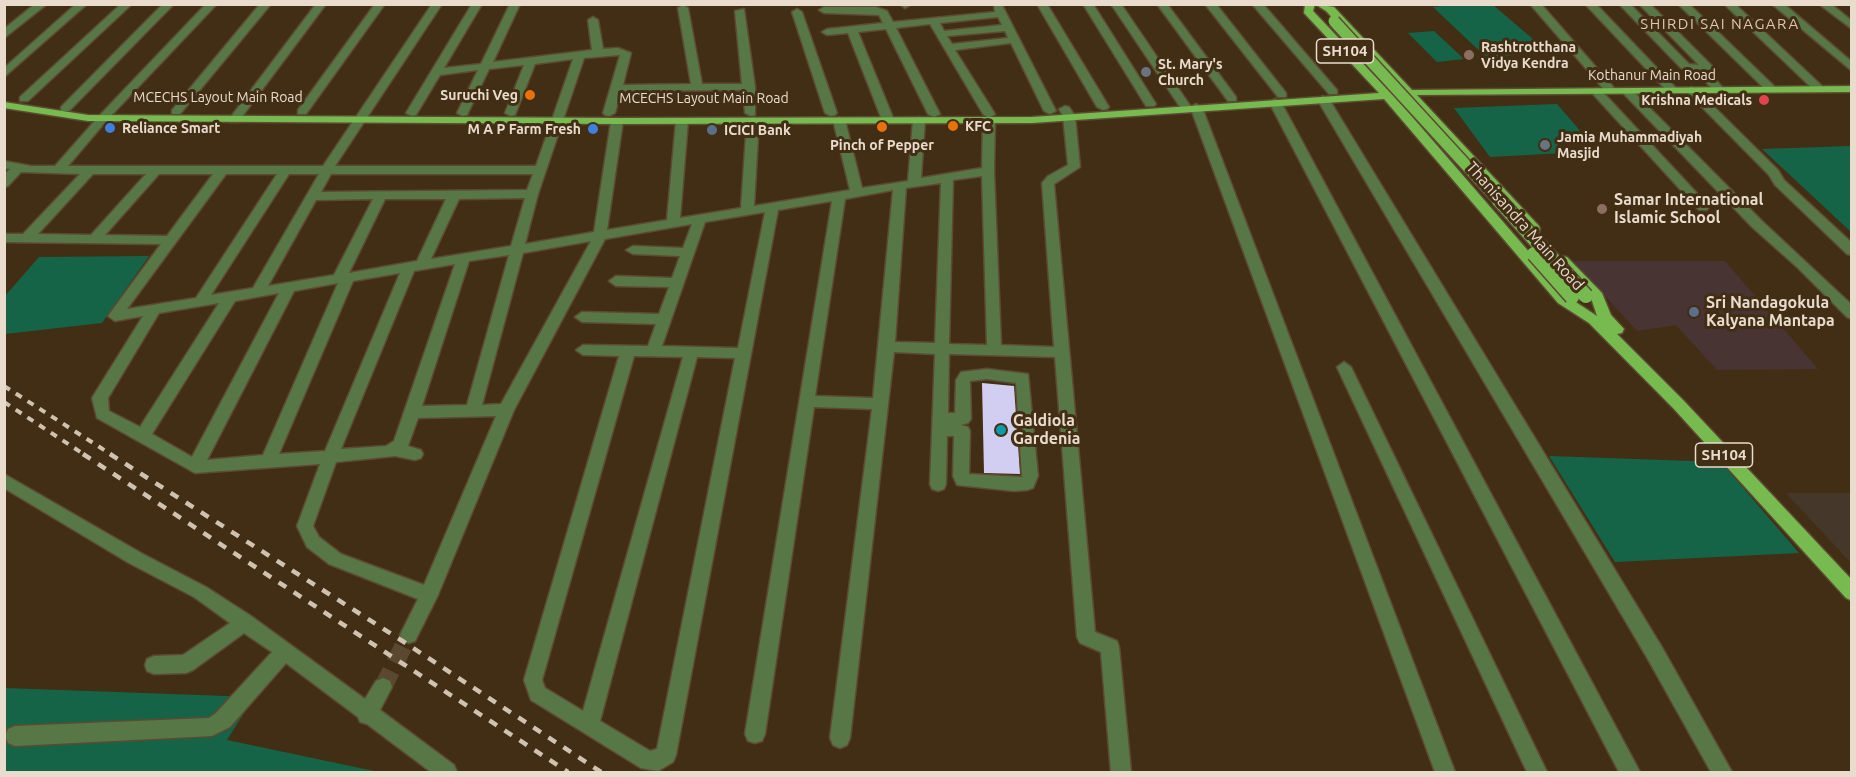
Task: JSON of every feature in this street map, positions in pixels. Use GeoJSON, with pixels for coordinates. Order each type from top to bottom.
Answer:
{"type":"FeatureCollection","features":[{"type":"Feature","properties":{"kind":"main road","name":"Thanisandra Main Road"},"geometry":{"type":"LineString","coordinates":[[1851,578],[1690,402],[1600,319],[1563,300],[1396,105],[1381,93],[1308,11],[1316,6],[1329,9],[1410,92],[1597,296],[1600,319],[1851,593]]}},
{"type":"Feature","properties":{"kind":"main road","name":"SH104"},"geometry":{"type":"LineString","coordinates":[[1316,6],[1412,115],[1600,319]]}},
{"type":"Feature","properties":{"kind":"main road","name":"Kothanur Main Road"},"geometry":{"type":"LineString","coordinates":[[1410,92],[1851,89]]}},
{"type":"Feature","properties":{"kind":"main road","name":"MCECHS Layout Main Road"},"geometry":{"type":"LineString","coordinates":[[887,116],[919,120],[989,117],[1050,111],[1067,113],[1410,92]]}},
{"type":"Feature","properties":{"kind":"main road","name":"MCECHS Layout Main Road"},"geometry":{"type":"LineString","coordinates":[[4,96],[106,115],[835,117],[934,114],[1032,120],[1103,106],[1150,104],[1188,106],[1232,99],[1278,99]]}},
{"type":"Feature","properties":{"kind":"main road","name":"MCECHS Layout Main Road"},"geometry":{"type":"LineString","coordinates":[[4,105],[72,117],[176,112],[236,116],[302,112],[363,116],[412,113],[511,113],[557,117]]}},
{"type":"Feature","properties":{"kind":"main road","name":"MCECHS Layout Main Road"},"geometry":{"type":"LineString","coordinates":[[613,117],[682,121],[752,117]]}},
{"type":"Feature","properties":{"kind":"main road"},"geometry":{"type":"LineString","coordinates":[[1519,250],[1549,246]]}},
{"type":"Feature","properties":{"kind":"street"},"geometry":{"type":"LineString","coordinates":[[4,35],[42,4]]}},
{"type":"Feature","properties":{"kind":"street"},"geometry":{"type":"LineString","coordinates":[[4,74],[82,4]]}},
{"type":"Feature","properties":{"kind":"street"},"geometry":{"type":"LineString","coordinates":[[24,99],[127,4]]}},
{"type":"Feature","properties":{"kind":"street"},"geometry":{"type":"LineString","coordinates":[[65,109],[169,4]]}},
{"type":"Feature","properties":{"kind":"street"},"geometry":{"type":"LineString","coordinates":[[58,170],[106,115],[212,4]]}},
{"type":"Feature","properties":{"kind":"street"},"geometry":{"type":"LineString","coordinates":[[176,112],[266,4]]}},
{"type":"Feature","properties":{"kind":"street"},"geometry":{"type":"LineString","coordinates":[[236,116],[321,4]]}},
{"type":"Feature","properties":{"kind":"street"},"geometry":{"type":"LineString","coordinates":[[302,112],[380,4]]}},
{"type":"Feature","properties":{"kind":"street"},"geometry":{"type":"LineString","coordinates":[[258,292],[327,170],[437,4]]}},
{"type":"Feature","properties":{"kind":"street"},"geometry":{"type":"LineString","coordinates":[[412,113],[477,4]]}},
{"type":"Feature","properties":{"kind":"street"},"geometry":{"type":"LineString","coordinates":[[463,113],[487,67],[515,4]]}},
{"type":"Feature","properties":{"kind":"street"},"geometry":{"type":"LineString","coordinates":[[1042,4],[1103,106]]}},
{"type":"Feature","properties":{"kind":"street"},"geometry":{"type":"LineString","coordinates":[[1088,4],[1150,104]]}},
{"type":"Feature","properties":{"kind":"street"},"geometry":{"type":"LineString","coordinates":[[1116,4],[1188,106],[1445,772]]}},
{"type":"Feature","properties":{"kind":"street"},"geometry":{"type":"LineString","coordinates":[[1162,4],[1232,99]]}},
{"type":"Feature","properties":{"kind":"street"},"geometry":{"type":"LineString","coordinates":[[1209,4],[1278,99],[1630,772]]}},
{"type":"Feature","properties":{"kind":"street"},"geometry":{"type":"LineString","coordinates":[[1257,4],[1328,96],[1656,655],[1722,772]]}},
{"type":"Feature","properties":{"kind":"street"},"geometry":{"type":"LineString","coordinates":[[1535,4],[1611,91]]}},
{"type":"Feature","properties":{"kind":"street"},"geometry":{"type":"LineString","coordinates":[[1590,4],[1672,90]]}},
{"type":"Feature","properties":{"kind":"street"},"geometry":{"type":"LineString","coordinates":[[1624,4],[1684,66],[1701,70],[1708,68],[1644,4]]}},
{"type":"Feature","properties":{"kind":"street"},"geometry":{"type":"LineString","coordinates":[[1683,4],[1771,89]]}},
{"type":"Feature","properties":{"kind":"street"},"geometry":{"type":"LineString","coordinates":[[1729,4],[1819,89]]}},
{"type":"Feature","properties":{"kind":"street"},"geometry":{"type":"LineString","coordinates":[[1778,4],[1851,68]]}},
{"type":"Feature","properties":{"kind":"street"},"geometry":{"type":"LineString","coordinates":[[1824,4],[1851,26]]}},
{"type":"Feature","properties":{"kind":"street"},"geometry":{"type":"LineString","coordinates":[[683,8],[697,87]]}},
{"type":"Feature","properties":{"kind":"street"},"geometry":{"type":"LineString","coordinates":[[827,32],[933,21],[999,9],[1050,111]]}},
{"type":"Feature","properties":{"kind":"street"},"geometry":{"type":"LineString","coordinates":[[824,10],[880,11],[934,114]]}},
{"type":"Feature","properties":{"kind":"street"},"geometry":{"type":"LineString","coordinates":[[740,11],[752,117],[747,211]]}},
{"type":"Feature","properties":{"kind":"street"},"geometry":{"type":"LineString","coordinates":[[797,12],[835,117],[857,193]]}},
{"type":"Feature","properties":{"kind":"street"},"geometry":{"type":"LineString","coordinates":[[593,20],[598,53]]}},
{"type":"Feature","properties":{"kind":"street"},"geometry":{"type":"LineString","coordinates":[[933,21],[989,117],[988,171],[994,350]]}},
{"type":"Feature","properties":{"kind":"street"},"geometry":{"type":"LineString","coordinates":[[940,33],[1008,27]]}},
{"type":"Feature","properties":{"kind":"street"},"geometry":{"type":"LineString","coordinates":[[852,28],[887,116]]}},
{"type":"Feature","properties":{"kind":"street"},"geometry":{"type":"LineString","coordinates":[[950,47],[1014,40]]}},
{"type":"Feature","properties":{"kind":"street"},"geometry":{"type":"LineString","coordinates":[[409,635],[429,594],[506,411],[600,236],[613,117],[627,53],[618,51],[598,53],[437,72]]}},
{"type":"Feature","properties":{"kind":"street"},"geometry":{"type":"LineString","coordinates":[[473,410],[532,194],[580,55]]}},
{"type":"Feature","properties":{"kind":"street"},"geometry":{"type":"LineString","coordinates":[[511,113],[530,62]]}},
{"type":"Feature","properties":{"kind":"street"},"geometry":{"type":"LineString","coordinates":[[1701,70],[1719,90]]}},
{"type":"Feature","properties":{"kind":"street"},"geometry":{"type":"LineString","coordinates":[[618,88],[749,87]]}},
{"type":"Feature","properties":{"kind":"street"},"geometry":{"type":"LineString","coordinates":[[1690,90],[1774,173],[1779,182],[1851,251]]}},
{"type":"Feature","properties":{"kind":"street"},"geometry":{"type":"LineString","coordinates":[[1596,91],[1703,207]]}},
{"type":"Feature","properties":{"kind":"street"},"geometry":{"type":"LineString","coordinates":[[1627,91],[1757,224],[1803,265],[1851,314]]}},
{"type":"Feature","properties":{"kind":"street"},"geometry":{"type":"LineString","coordinates":[[1067,113],[1074,167],[1052,178],[1048,183],[1062,352],[1086,637],[1110,647],[1122,772]]}},
{"type":"Feature","properties":{"kind":"street"},"geometry":{"type":"LineString","coordinates":[[840,738],[907,185],[919,120]]}},
{"type":"Feature","properties":{"kind":"street"},"geometry":{"type":"LineString","coordinates":[[673,224],[682,121]]}},
{"type":"Feature","properties":{"kind":"street"},"geometry":{"type":"LineString","coordinates":[[4,164],[58,170],[540,170]]}},
{"type":"Feature","properties":{"kind":"street"},"geometry":{"type":"LineString","coordinates":[[4,183],[19,167]]}},
{"type":"Feature","properties":{"kind":"street"},"geometry":{"type":"LineString","coordinates":[[27,238],[90,170]]}},
{"type":"Feature","properties":{"kind":"street"},"geometry":{"type":"LineString","coordinates":[[95,238],[156,170]]}},
{"type":"Feature","properties":{"kind":"street"},"geometry":{"type":"LineString","coordinates":[[222,170],[115,316],[988,171]]}},
{"type":"Feature","properties":{"kind":"street"},"geometry":{"type":"LineString","coordinates":[[200,302],[285,170]]}},
{"type":"Feature","properties":{"kind":"street"},"geometry":{"type":"LineString","coordinates":[[938,484],[944,349],[947,178]]}},
{"type":"Feature","properties":{"kind":"street"},"geometry":{"type":"LineString","coordinates":[[314,196],[532,194]]}},
{"type":"Feature","properties":{"kind":"street"},"geometry":{"type":"LineString","coordinates":[[268,462],[343,278],[381,195]]}},
{"type":"Feature","properties":{"kind":"street"},"geometry":{"type":"LineString","coordinates":[[429,594],[335,559],[313,543],[305,526],[330,457],[415,266],[454,195]]}},
{"type":"Feature","properties":{"kind":"street"},"geometry":{"type":"LineString","coordinates":[[755,734],[839,196]]}},
{"type":"Feature","properties":{"kind":"street"},"geometry":{"type":"LineString","coordinates":[[628,351],[532,680],[538,694],[648,762],[658,761],[666,755],[772,207]]}},
{"type":"Feature","properties":{"kind":"street"},"geometry":{"type":"LineString","coordinates":[[653,352],[699,219]]}},
{"type":"Feature","properties":{"kind":"street"},"geometry":{"type":"LineString","coordinates":[[4,238],[169,240]]}},
{"type":"Feature","properties":{"kind":"street"},"geometry":{"type":"LineString","coordinates":[[633,250],[688,252]]}},
{"type":"Feature","properties":{"kind":"street"},"geometry":{"type":"LineString","coordinates":[[395,450],[401,445],[464,258]]}},
{"type":"Feature","properties":{"kind":"street"},"geometry":{"type":"LineString","coordinates":[[616,281],[677,283]]}},
{"type":"Feature","properties":{"kind":"street"},"geometry":{"type":"LineString","coordinates":[[195,467],[289,287]]}},
{"type":"Feature","properties":{"kind":"street"},"geometry":{"type":"LineString","coordinates":[[143,436],[230,297]]}},
{"type":"Feature","properties":{"kind":"street"},"geometry":{"type":"LineString","coordinates":[[155,309],[100,398],[102,414],[195,467],[395,450],[415,454]]}},
{"type":"Feature","properties":{"kind":"street"},"geometry":{"type":"LineString","coordinates":[[582,317],[665,319]]}},
{"type":"Feature","properties":{"kind":"street"},"geometry":{"type":"LineString","coordinates":[[887,347],[1062,352]]}},
{"type":"Feature","properties":{"kind":"street"},"geometry":{"type":"LineString","coordinates":[[583,350],[691,354],[743,353]]}},
{"type":"Feature","properties":{"kind":"street"},"geometry":{"type":"LineString","coordinates":[[589,725],[691,354]]}},
{"type":"Feature","properties":{"kind":"street"},"geometry":{"type":"LineString","coordinates":[[1344,367],[1536,772]]}},
{"type":"Feature","properties":{"kind":"street"},"geometry":{"type":"LineString","coordinates":[[987,374],[1023,378],[1030,476],[1027,483],[963,480],[961,476],[962,431],[941,424],[963,419],[963,380],[966,376],[987,374]]}},
{"type":"Feature","properties":{"kind":"street"},"geometry":{"type":"LineString","coordinates":[[808,401],[881,404]]}},
{"type":"Feature","properties":{"kind":"street"},"geometry":{"type":"LineString","coordinates":[[412,412],[506,411]]}},
{"type":"Feature","properties":{"kind":"street"},"geometry":{"type":"LineString","coordinates":[[4,480],[135,558],[200,592],[285,651],[447,772]]}},
{"type":"Feature","properties":{"kind":"street"},"geometry":{"type":"LineString","coordinates":[[154,665],[186,664],[245,622]]}},
{"type":"Feature","properties":{"kind":"street"},"geometry":{"type":"LineString","coordinates":[[15,736],[212,727],[223,720],[285,651]]}},
{"type":"Feature","properties":{"kind":"street"},"geometry":{"type":"LineString","coordinates":[[368,715],[383,687]]}},
{"type":"Feature","properties":{"kind":"shaded area","name":"Sri Nandagokula Kalyana Mantapa"},"geometry":{"type":"Polygon","coordinates":[[[1573,261],[1725,261],[1818,369],[1717,370],[1676,325],[1637,331],[1573,261]]]}},
{"type":"Feature","properties":{"kind":"shaded area"},"geometry":{"type":"Polygon","coordinates":[[[1786,493],[1851,493],[1851,563],[1786,493]]]}},
{"type":"Feature","properties":{"kind":"green space"},"geometry":{"type":"Polygon","coordinates":[[[1459,4],[1493,5],[1547,51],[1487,58],[1433,7],[1459,4]]]}},
{"type":"Feature","properties":{"kind":"green space"},"geometry":{"type":"Polygon","coordinates":[[[1434,31],[1464,59],[1437,62],[1408,33],[1434,31]]]}},
{"type":"Feature","properties":{"kind":"green space"},"geometry":{"type":"Polygon","coordinates":[[[1557,104],[1588,140],[1555,141],[1564,153],[1490,157],[1454,108],[1557,104]]]}},
{"type":"Feature","properties":{"kind":"green space"},"geometry":{"type":"Polygon","coordinates":[[[1851,146],[1851,232],[1762,149],[1851,146]]]}},
{"type":"Feature","properties":{"kind":"green space"},"geometry":{"type":"Polygon","coordinates":[[[149,256],[102,323],[5,334],[5,296],[39,257],[149,256]]]}},
{"type":"Feature","properties":{"kind":"green space"},"geometry":{"type":"Polygon","coordinates":[[[1549,456],[1721,462],[1799,553],[1615,562],[1549,456]]]}},
{"type":"Feature","properties":{"kind":"green space"},"geometry":{"type":"Polygon","coordinates":[[[5,688],[254,697],[227,740],[379,772],[5,772],[5,688]]]}},
{"type":"Feature","properties":{"kind":"building","name":"Galdiola Gardenia"},"geometry":{"type":"Polygon","coordinates":[[[982,383],[1014,386],[1020,474],[984,473],[982,383]]]}},
{"type":"Feature","properties":{"kind":"tunnel"},"geometry":{"type":"LineString","coordinates":[[383,687],[409,635]]}},
{"type":"Feature","properties":{"kind":"railway"},"geometry":{"type":"LineString","coordinates":[[4,386],[112,455]]}},
{"type":"Feature","properties":{"kind":"railway"},"geometry":{"type":"LineString","coordinates":[[4,402],[85,455]]}},
{"type":"Feature","properties":{"kind":"railway"},"geometry":{"type":"LineString","coordinates":[[83,454],[568,772]]}},
{"type":"Feature","properties":{"kind":"railway"},"geometry":{"type":"LineString","coordinates":[[110,454],[404,642],[601,772]]}},
{"type":"Feature","properties":{"kind":"place","name":"Rashtrotthana Vidya Kendra"},"geometry":{"type":"Point","coordinates":[1469,55]}},
{"type":"Feature","properties":{"kind":"place","name":"St. Mary's Church"},"geometry":{"type":"Point","coordinates":[1146,72]}},
{"type":"Feature","properties":{"kind":"place","name":"Suruchi Veg"},"geometry":{"type":"Point","coordinates":[530,95]}},
{"type":"Feature","properties":{"kind":"place","name":"Krishna Medicals"},"geometry":{"type":"Point","coordinates":[1764,100]}},
{"type":"Feature","properties":{"kind":"place","name":"KFC"},"geometry":{"type":"Point","coordinates":[953,126]}},
{"type":"Feature","properties":{"kind":"place","name":"Pinch of Pepper"},"geometry":{"type":"Point","coordinates":[882,127]}},
{"type":"Feature","properties":{"kind":"place","name":"Reliance Smart"},"geometry":{"type":"Point","coordinates":[110,128]}},
{"type":"Feature","properties":{"kind":"place","name":"M A P Farm Fresh"},"geometry":{"type":"Point","coordinates":[593,129]}},
{"type":"Feature","properties":{"kind":"place","name":"ICICI Bank"},"geometry":{"type":"Point","coordinates":[712,130]}},
{"type":"Feature","properties":{"kind":"place","name":"Jamia Muhammadiyah Masjid"},"geometry":{"type":"Point","coordinates":[1545,145]}},
{"type":"Feature","properties":{"kind":"place","name":"Samar International Islamic School"},"geometry":{"type":"Point","coordinates":[1602,209]}},
{"type":"Feature","properties":{"kind":"place","name":"Sri Nandagokula Kalyana Mantapa"},"geometry":{"type":"Point","coordinates":[1694,312]}},
{"type":"Feature","properties":{"kind":"place","name":"Galdiola Gardenia"},"geometry":{"type":"Point","coordinates":[1001,430]}},
{"type":"Feature","properties":{"kind":"district","name":"SHIRDI SAI NAGARA"},"geometry":{"type":"Point","coordinates":[1720,24]}}]}
